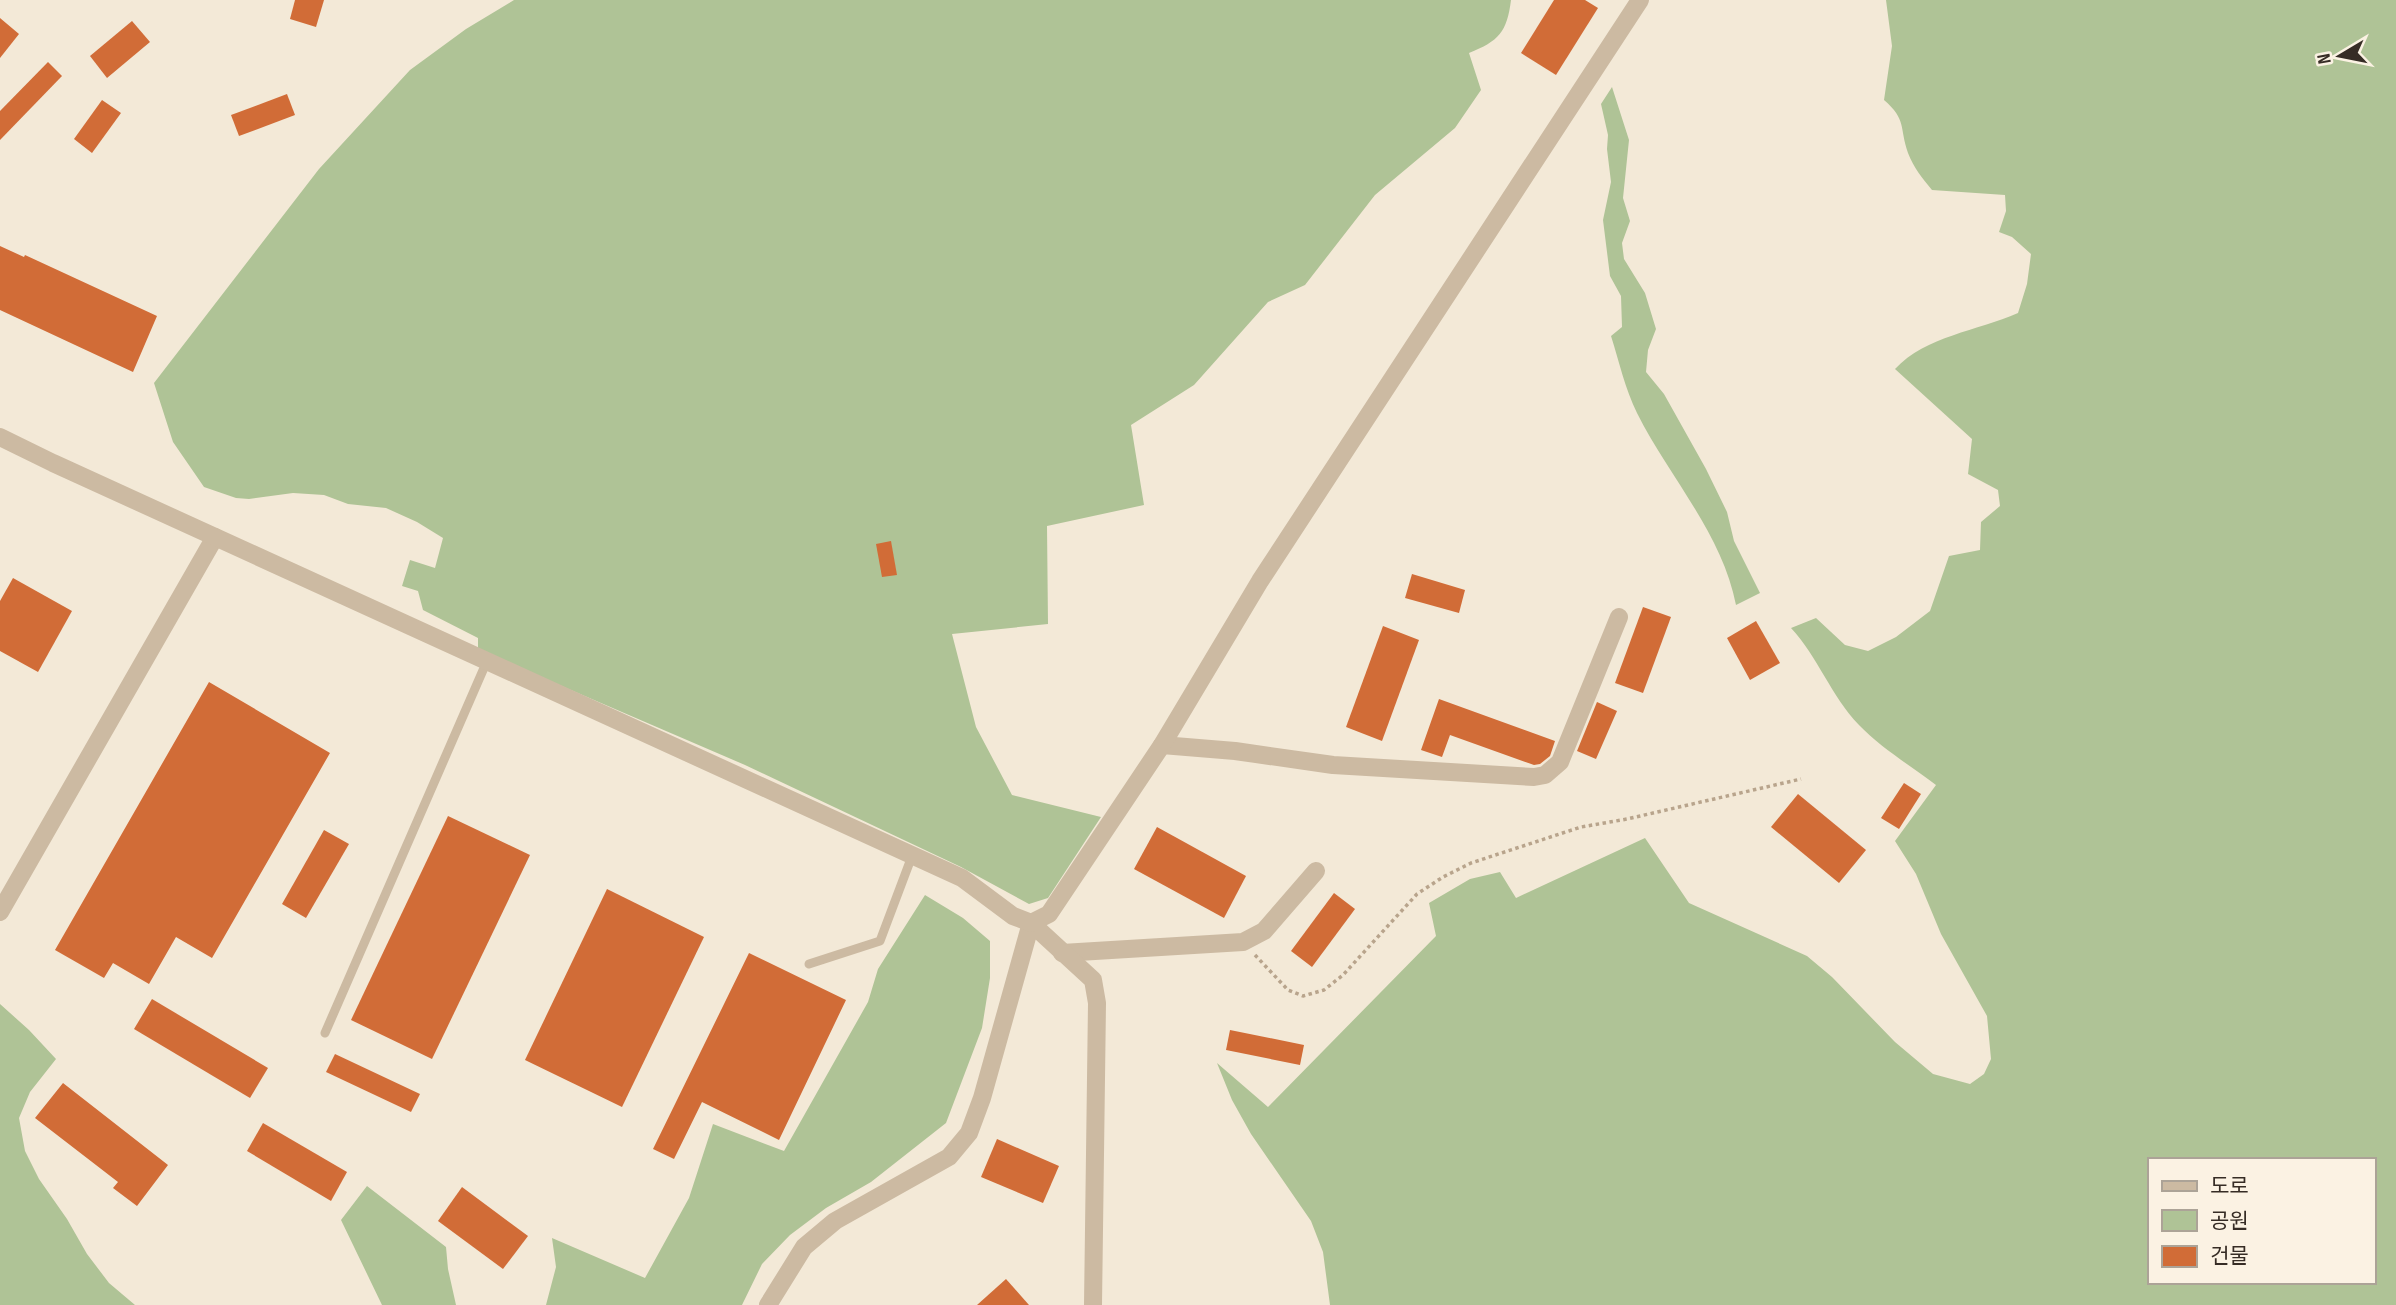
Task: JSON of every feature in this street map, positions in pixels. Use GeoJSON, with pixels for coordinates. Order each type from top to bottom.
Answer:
{"type":"FeatureCollection","features":[{"type":"Feature","properties":{"kind":"street"},"geometry":{"type":"LineString","coordinates":[[768,1305],[804,1247],[835,1222],[949,1157],[969,1133],[982,1098],[1031,923],[1049,914],[1162,745],[1259,581],[1640,0]]}},
{"type":"Feature","properties":{"kind":"street"},"geometry":{"type":"LineString","coordinates":[[0,436],[962,878],[1013,916],[1031,923],[1093,980],[1097,1003],[1093,1305]]}},
{"type":"Feature","properties":{"kind":"street"},"geometry":{"type":"LineString","coordinates":[[0,912],[215,537]]}},
{"type":"Feature","properties":{"kind":"street"},"geometry":{"type":"LineString","coordinates":[[1162,745],[1235,751],[1332,765],[1534,777],[1545,775],[1560,762],[1619,617]]}},
{"type":"Feature","properties":{"kind":"street"},"geometry":{"type":"LineString","coordinates":[[1062,953],[1243,942],[1264,931],[1316,870]]}},
{"type":"Feature","properties":{"kind":"lane"},"geometry":{"type":"LineString","coordinates":[[325,1033],[487,661]]}},
{"type":"Feature","properties":{"kind":"lane"},"geometry":{"type":"LineString","coordinates":[[809,964],[880,941],[912,856]]}},
{"type":"Feature","properties":{"kind":"path"},"geometry":{"type":"LineString","coordinates":[[1243,942],[1288,990],[1303,996],[1324,989],[1343,975],[1418,894],[1471,863],[1581,827],[1627,820],[1801,779]]}},
{"type":"Feature","properties":{"kind":"green space"},"geometry":{"type":"Polygon","coordinates":[[[514,0],[1511,0],[1507,20],[1500,34],[1488,44],[1469,53],[1481,90],[1455,128],[1375,195],[1305,285],[1268,302],[1194,385],[1131,425],[1144,505],[1047,526],[1048,624],[952,634],[976,727],[1012,795],[1101,817],[1048,898],[1029,904],[961,867],[745,765],[478,650],[478,638],[423,610],[418,591],[402,586],[410,560],[435,568],[443,538],[386,508],[348,504],[324,495],[293,493],[249,499],[236,498],[204,487],[173,442],[154,383],[319,169],[410,70],[466,29],[514,0]]]}},
{"type":"Feature","properties":{"kind":"green space"},"geometry":{"type":"Polygon","coordinates":[[[1886,0],[2396,0],[2396,1305],[1330,1305],[1323,1252],[1311,1221],[1251,1134],[1232,1100],[1217,1063],[1268,1107],[1436,936],[1429,903],[1470,879],[1500,872],[1516,898],[1645,838],[1689,903],[1807,956],[1832,977],[1895,1042],[1933,1074],[1970,1084],[1984,1074],[1991,1059],[1987,1016],[1941,934],[1916,874],[1895,841],[1936,785],[1886,749],[1859,725],[1840,702],[1809,651],[1791,628],[1816,618],[1845,645],[1868,651],[1896,637],[1930,611],[1949,556],[1980,550],[1981,522],[2000,506],[1998,490],[1968,474],[1972,439],[1895,369],[1922,349],[1937,342],[2018,313],[2027,284],[2031,254],[2012,237],[1999,232],[2006,211],[2005,195],[1932,190],[1918,173],[1908,153],[1896,113],[1884,100],[1892,46],[1886,0]]]}},
{"type":"Feature","properties":{"kind":"green space"},"geometry":{"type":"Polygon","coordinates":[[[1612,87],[1629,140],[1623,198],[1630,221],[1622,243],[1624,259],[1645,293],[1656,329],[1648,350],[1646,372],[1664,394],[1706,469],[1727,512],[1734,541],[1760,593],[1736,605],[1729,579],[1707,529],[1637,413],[1611,336],[1622,327],[1621,296],[1610,276],[1603,220],[1611,182],[1608,135],[1601,104],[1612,87]]]}},
{"type":"Feature","properties":{"kind":"green space"},"geometry":{"type":"Polygon","coordinates":[[[925,895],[963,918],[990,941],[990,978],[982,1028],[946,1123],[871,1182],[826,1208],[790,1235],[762,1264],[742,1305],[546,1305],[556,1267],[552,1238],[645,1278],[689,1198],[713,1124],[784,1151],[868,1002],[878,969],[925,895]]]}},
{"type":"Feature","properties":{"kind":"green space"},"geometry":{"type":"Polygon","coordinates":[[[0,1004],[56,1059],[30,1092],[19,1118],[25,1151],[39,1179],[87,1254],[109,1283],[135,1305],[0,1305],[0,1004]]]}},
{"type":"Feature","properties":{"kind":"green space"},"geometry":{"type":"Polygon","coordinates":[[[367,1186],[446,1247],[456,1305],[382,1305],[341,1220],[367,1186]]]}},
{"type":"Feature","properties":{"kind":"building"},"geometry":{"type":"Polygon","coordinates":[[[295,0],[324,0],[316,27],[290,19],[295,0]]]}},
{"type":"Feature","properties":{"kind":"building"},"geometry":{"type":"Polygon","coordinates":[[[1554,0],[1585,0],[1598,8],[1556,75],[1521,53],[1554,0]]]}},
{"type":"Feature","properties":{"kind":"building"},"geometry":{"type":"Polygon","coordinates":[[[0,18],[19,34],[0,58],[0,18]]]}},
{"type":"Feature","properties":{"kind":"building"},"geometry":{"type":"Polygon","coordinates":[[[132,21],[150,42],[107,78],[90,56],[132,21]]]}},
{"type":"Feature","properties":{"kind":"building"},"geometry":{"type":"Polygon","coordinates":[[[48,62],[62,76],[0,140],[0,111],[48,62]]]}},
{"type":"Feature","properties":{"kind":"building"},"geometry":{"type":"Polygon","coordinates":[[[287,94],[295,115],[239,136],[231,115],[287,94]]]}},
{"type":"Feature","properties":{"kind":"building"},"geometry":{"type":"Polygon","coordinates":[[[102,100],[121,113],[92,153],[74,139],[102,100]]]}},
{"type":"Feature","properties":{"kind":"building"},"geometry":{"type":"Polygon","coordinates":[[[0,246],[157,316],[133,372],[0,310],[0,246]]]}},
{"type":"Feature","properties":{"kind":"building"},"geometry":{"type":"Polygon","coordinates":[[[891,541],[897,575],[882,577],[876,544],[891,541]]]}},
{"type":"Feature","properties":{"kind":"building"},"geometry":{"type":"Polygon","coordinates":[[[1412,574],[1465,590],[1459,613],[1405,598],[1412,574]]]}},
{"type":"Feature","properties":{"kind":"building"},"geometry":{"type":"Polygon","coordinates":[[[13,578],[72,611],[38,672],[0,651],[0,601],[13,578]]]}},
{"type":"Feature","properties":{"kind":"building"},"geometry":{"type":"Polygon","coordinates":[[[1643,607],[1671,617],[1643,693],[1615,683],[1643,607]]]}},
{"type":"Feature","properties":{"kind":"building"},"geometry":{"type":"Polygon","coordinates":[[[1756,621],[1780,663],[1750,680],[1727,638],[1756,621]]]}},
{"type":"Feature","properties":{"kind":"building"},"geometry":{"type":"Polygon","coordinates":[[[1383,626],[1419,640],[1382,741],[1346,727],[1383,626]]]}},
{"type":"Feature","properties":{"kind":"building"},"geometry":{"type":"Polygon","coordinates":[[[209,682],[330,753],[212,958],[176,937],[149,984],[113,963],[104,978],[55,950],[209,682]]]}},
{"type":"Feature","properties":{"kind":"building"},"geometry":{"type":"Polygon","coordinates":[[[1439,699],[1555,741],[1550,756],[1534,765],[1450,735],[1442,757],[1421,750],[1439,699]]]}},
{"type":"Feature","properties":{"kind":"building"},"geometry":{"type":"Polygon","coordinates":[[[1597,702],[1617,711],[1596,759],[1577,751],[1597,702]]]}},
{"type":"Feature","properties":{"kind":"building"},"geometry":{"type":"Polygon","coordinates":[[[1904,783],[1921,794],[1899,829],[1881,818],[1904,783]]]}},
{"type":"Feature","properties":{"kind":"building"},"geometry":{"type":"Polygon","coordinates":[[[1798,794],[1866,850],[1839,883],[1771,827],[1798,794]]]}},
{"type":"Feature","properties":{"kind":"building"},"geometry":{"type":"Polygon","coordinates":[[[448,816],[530,855],[432,1059],[351,1020],[448,816]]]}},
{"type":"Feature","properties":{"kind":"building"},"geometry":{"type":"Polygon","coordinates":[[[1157,827],[1246,876],[1224,918],[1134,869],[1157,827]]]}},
{"type":"Feature","properties":{"kind":"building"},"geometry":{"type":"Polygon","coordinates":[[[324,830],[349,844],[306,918],[282,904],[324,830]]]}},
{"type":"Feature","properties":{"kind":"building"},"geometry":{"type":"Polygon","coordinates":[[[607,889],[704,937],[622,1107],[525,1060],[607,889]]]}},
{"type":"Feature","properties":{"kind":"building"},"geometry":{"type":"Polygon","coordinates":[[[1334,893],[1355,909],[1312,967],[1291,951],[1334,893]]]}},
{"type":"Feature","properties":{"kind":"building"},"geometry":{"type":"Polygon","coordinates":[[[749,953],[846,1000],[779,1140],[702,1102],[674,1159],[653,1149],[749,953]]]}},
{"type":"Feature","properties":{"kind":"building"},"geometry":{"type":"Polygon","coordinates":[[[152,999],[268,1068],[250,1098],[134,1029],[152,999]]]}},
{"type":"Feature","properties":{"kind":"building"},"geometry":{"type":"Polygon","coordinates":[[[1230,1030],[1304,1045],[1300,1065],[1226,1050],[1230,1030]]]}},
{"type":"Feature","properties":{"kind":"building"},"geometry":{"type":"Polygon","coordinates":[[[335,1054],[420,1094],[411,1112],[326,1072],[335,1054]]]}},
{"type":"Feature","properties":{"kind":"building"},"geometry":{"type":"Polygon","coordinates":[[[63,1083],[168,1165],[137,1206],[113,1188],[118,1182],[35,1118],[63,1083]]]}},
{"type":"Feature","properties":{"kind":"building"},"geometry":{"type":"Polygon","coordinates":[[[263,1123],[347,1172],[331,1201],[247,1151],[263,1123]]]}},
{"type":"Feature","properties":{"kind":"building"},"geometry":{"type":"Polygon","coordinates":[[[997,1139],[1059,1166],[1043,1203],[981,1177],[997,1139]]]}},
{"type":"Feature","properties":{"kind":"building"},"geometry":{"type":"Polygon","coordinates":[[[462,1187],[528,1236],[503,1269],[438,1221],[462,1187]]]}},
{"type":"Feature","properties":{"kind":"building"},"geometry":{"type":"Polygon","coordinates":[[[1006,1279],[1029,1305],[977,1305],[1006,1279]]]}}]}
